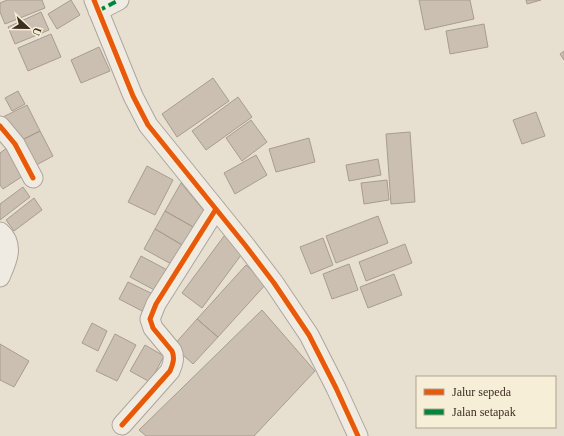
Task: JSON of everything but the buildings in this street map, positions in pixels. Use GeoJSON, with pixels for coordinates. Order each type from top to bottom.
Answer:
{"type":"FeatureCollection","features":[{"type":"Feature","properties":{"kind":"street"},"geometry":{"type":"LineString","coordinates":[[119,0],[96,6],[133,96],[148,125],[245,244],[274,283],[308,335],[336,388],[358,436]]}},
{"type":"Feature","properties":{"kind":"street"},"geometry":{"type":"LineString","coordinates":[[0,126],[14,144],[33,178]]}},
{"type":"Feature","properties":{"kind":"street"},"geometry":{"type":"LineString","coordinates":[[122,425],[170,371],[173,364],[174,355],[153,328],[150,319],[156,304],[216,209]]}},
{"type":"Feature","properties":{"kind":"street"},"geometry":{"type":"LineString","coordinates":[[0,232],[6,237],[9,251],[8,259],[0,277]]}},
{"type":"Feature","properties":{"kind":"marked path"},"geometry":{"type":"LineString","coordinates":[[98,11],[119,0]]}},
{"type":"Feature","properties":{"kind":"cycle path"},"geometry":{"type":"LineString","coordinates":[[94,0],[133,96],[148,125],[274,283],[309,335],[358,436]]}},
{"type":"Feature","properties":{"kind":"cycle path"},"geometry":{"type":"LineString","coordinates":[[0,126],[15,144],[33,178]]}},
{"type":"Feature","properties":{"kind":"cycle path"},"geometry":{"type":"LineString","coordinates":[[122,425],[170,371],[173,361],[172,351],[153,328],[150,319],[156,304],[216,209]]}}]}
